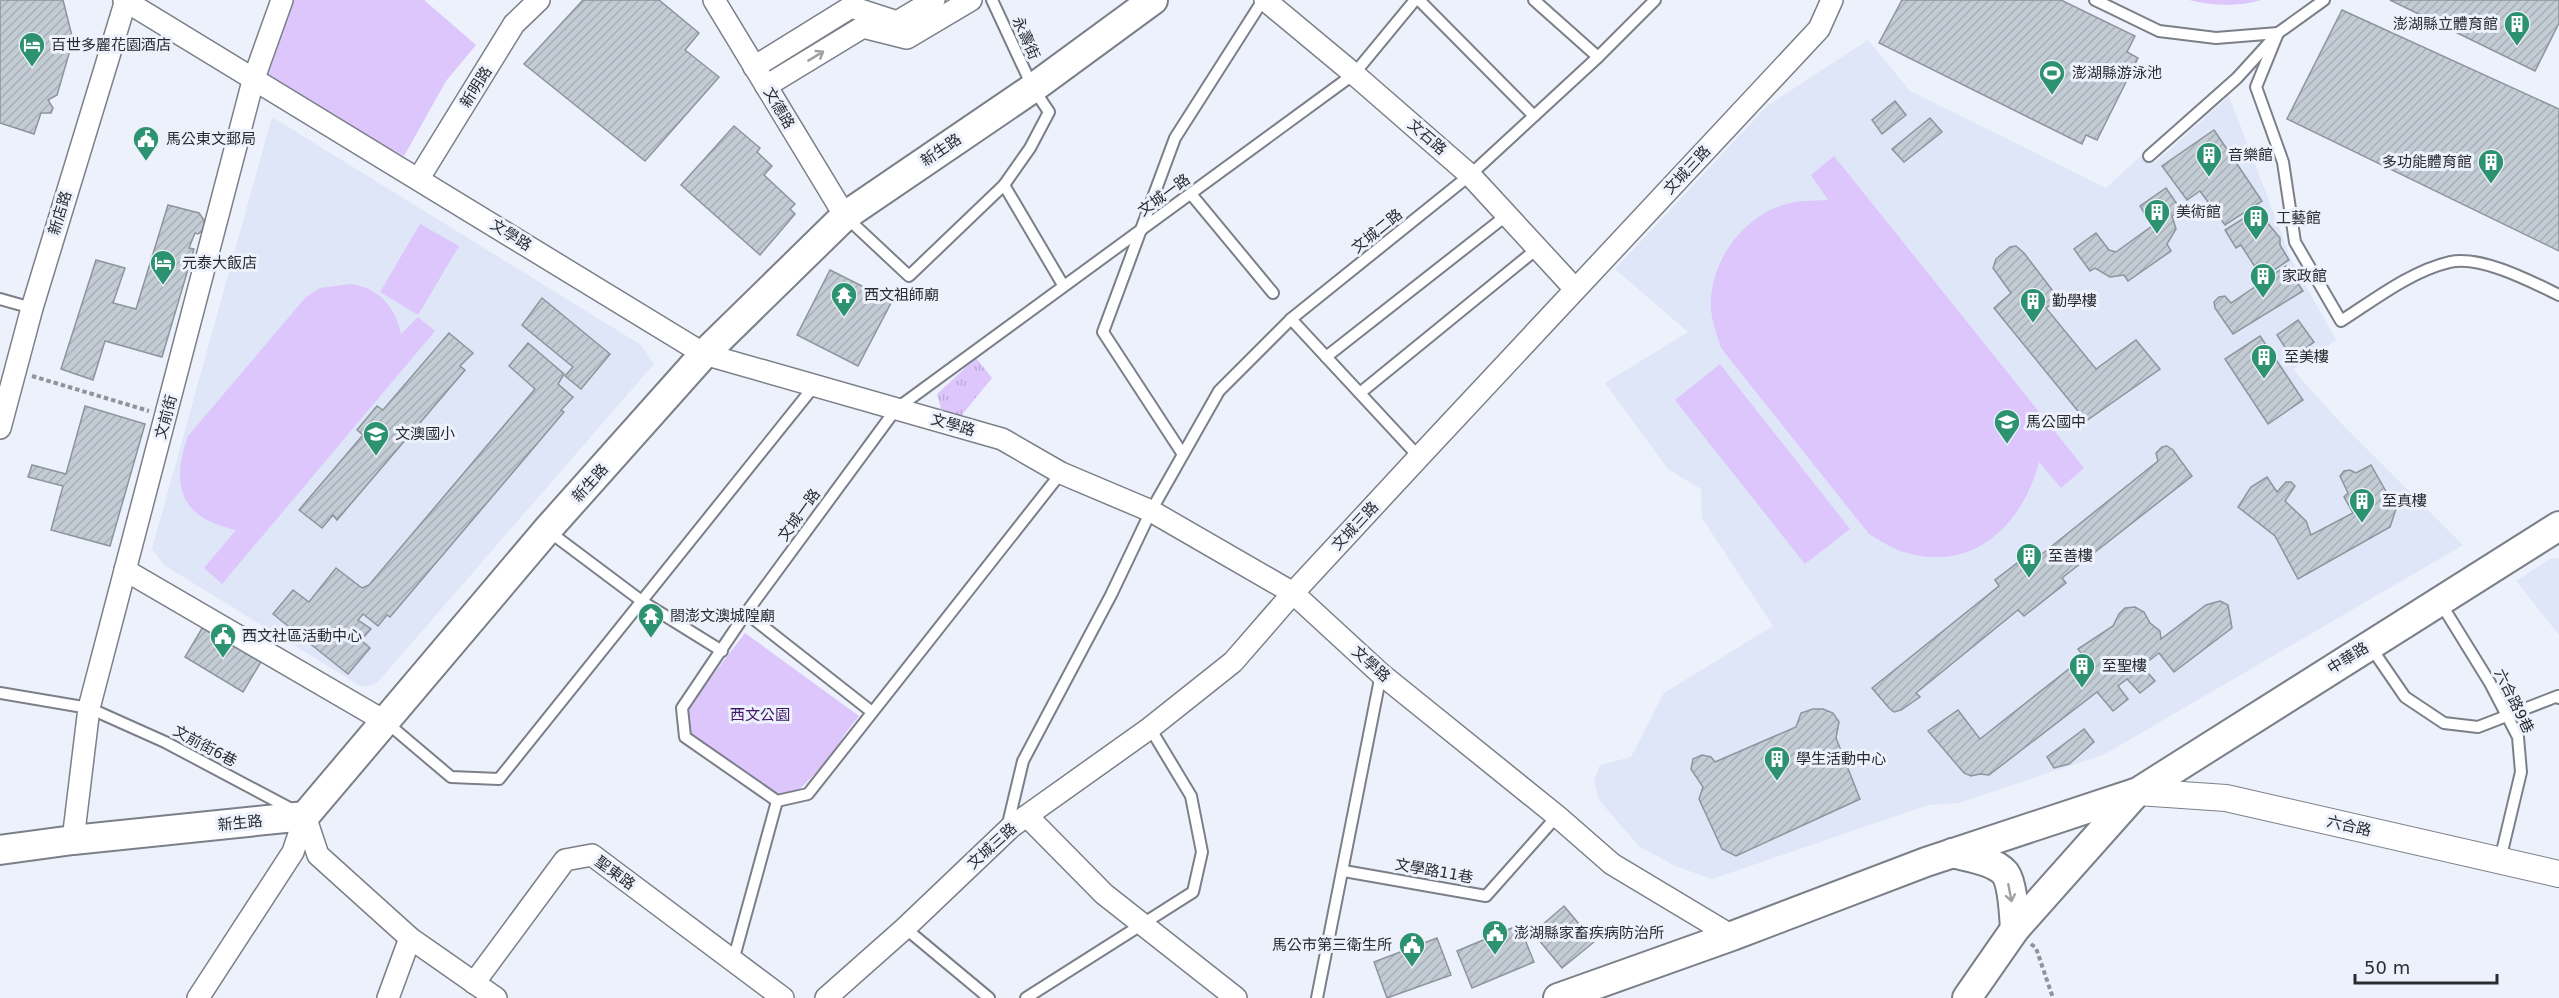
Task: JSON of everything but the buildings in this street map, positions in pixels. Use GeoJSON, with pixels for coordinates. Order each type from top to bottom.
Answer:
{"type":"FeatureCollection","features":[{"type":"Feature","properties":{"kind":"main road","name":"新生路"},"geometry":{"type":"LineString","coordinates":[[0,850],[73,840],[305,816],[547,530],[704,354],[845,216],[1032,88],[1153,0]]}},
{"type":"Feature","properties":{"kind":"main road","name":"中華路"},"geometry":{"type":"LineString","coordinates":[[2138,792],[2559,526]]}},
{"type":"Feature","properties":{"kind":"main road"},"geometry":{"type":"LineString","coordinates":[[1558,998],[1732,936],[1952,853],[2138,792]]}},
{"type":"Feature","properties":{"kind":"main road"},"geometry":{"type":"LineString","coordinates":[[1967,998],[2015,929],[2138,792]]}},
{"type":"Feature","properties":{"kind":"main road"},"geometry":{"type":"LineString","coordinates":[[1952,853],[1992,864],[2005,873],[2015,929]]}},
{"type":"Feature","properties":{"kind":"street","name":"文前街"},"geometry":{"type":"LineString","coordinates":[[73,840],[89,708],[253,81],[282,0]]}},
{"type":"Feature","properties":{"kind":"street","name":"新明路"},"geometry":{"type":"LineString","coordinates":[[419,178],[514,24],[539,0]]}},
{"type":"Feature","properties":{"kind":"street","name":"文德路"},"geometry":{"type":"LineString","coordinates":[[714,0],[845,216]]}},
{"type":"Feature","properties":{"kind":"street"},"geometry":{"type":"LineString","coordinates":[[884,0],[902,30]]}},
{"type":"Feature","properties":{"kind":"street"},"geometry":{"type":"LineString","coordinates":[[902,30],[934,0]]}},
{"type":"Feature","properties":{"kind":"street"},"geometry":{"type":"LineString","coordinates":[[766,86],[863,27],[902,30],[971,0]]}},
{"type":"Feature","properties":{"kind":"street","name":"文石路"},"geometry":{"type":"LineString","coordinates":[[1264,0],[1354,74],[1470,175],[1575,289]]}},
{"type":"Feature","properties":{"kind":"street","name":"文城三路"},"geometry":{"type":"LineString","coordinates":[[826,998],[905,928],[1007,831],[1150,728],[1233,662],[1293,593],[1820,29],[1832,0]]}},
{"type":"Feature","properties":{"kind":"street","name":"文學路"},"geometry":{"type":"LineString","coordinates":[[125,1],[253,81],[419,178],[704,354],[1002,439],[1061,473],[1151,511],[1293,593],[1381,674],[1557,816],[1612,864],[1732,936]]}},
{"type":"Feature","properties":{"kind":"street","name":"新店路"},"geometry":{"type":"LineString","coordinates":[[0,428],[32,308],[125,1]]}},
{"type":"Feature","properties":{"kind":"street"},"geometry":{"type":"LineString","coordinates":[[754,67],[849,3]]}},
{"type":"Feature","properties":{"kind":"street"},"geometry":{"type":"LineString","coordinates":[[849,3],[902,30]]}},
{"type":"Feature","properties":{"kind":"street"},"geometry":{"type":"LineString","coordinates":[[849,3],[863,27]]}},
{"type":"Feature","properties":{"kind":"street"},"geometry":{"type":"LineString","coordinates":[[125,570],[386,722]]}},
{"type":"Feature","properties":{"kind":"street","name":"六合路"},"geometry":{"type":"LineString","coordinates":[[2138,792],[2226,798],[2559,874]]}},
{"type":"Feature","properties":{"kind":"street"},"geometry":{"type":"LineString","coordinates":[[305,816],[318,855],[410,938],[496,998]]}},
{"type":"Feature","properties":{"kind":"street"},"geometry":{"type":"LineString","coordinates":[[198,998],[293,852],[305,816]]}},
{"type":"Feature","properties":{"kind":"street"},"geometry":{"type":"LineString","coordinates":[[1027,816],[1104,894],[1236,998]]}},
{"type":"Feature","properties":{"kind":"street","name":"聖東路"},"geometry":{"type":"LineString","coordinates":[[474,982],[565,860],[592,855],[783,998]]}},
{"type":"Feature","properties":{"kind":"street"},"geometry":{"type":"LineString","coordinates":[[383,998],[410,938]]}},
{"type":"Feature","properties":{"kind":"lane","name":"永壽街"},"geometry":{"type":"LineString","coordinates":[[992,0],[1032,88],[1049,112],[1030,148],[1004,185]]}},
{"type":"Feature","properties":{"kind":"lane"},"geometry":{"type":"LineString","coordinates":[[1182,453],[1103,332],[1175,138],[1264,0]]}},
{"type":"Feature","properties":{"kind":"lane","name":"文城一路"},"geometry":{"type":"LineString","coordinates":[[777,801],[685,737],[682,708],[746,613],[896,409],[1354,74],[1417,0]]}},
{"type":"Feature","properties":{"kind":"lane"},"geometry":{"type":"LineString","coordinates":[[1417,0],[1534,116]]}},
{"type":"Feature","properties":{"kind":"lane"},"geometry":{"type":"LineString","coordinates":[[1534,0],[1598,57]]}},
{"type":"Feature","properties":{"kind":"lane","name":"文城二路"},"geometry":{"type":"LineString","coordinates":[[1007,831],[1023,761],[1111,595],[1151,511],[1219,391],[1291,319],[1470,175],[1598,57],[1655,0]]}},
{"type":"Feature","properties":{"kind":"lane"},"geometry":{"type":"LineString","coordinates":[[2095,0],[2159,31],[2216,38],[2278,33]]}},
{"type":"Feature","properties":{"kind":"lane"},"geometry":{"type":"LineString","coordinates":[[2149,156],[2236,78],[2278,33],[2324,0]]}},
{"type":"Feature","properties":{"kind":"lane"},"geometry":{"type":"LineString","coordinates":[[2278,33],[2256,87],[2283,162],[2295,242],[2341,321],[2418,274],[2452,262],[2481,264],[2501,270],[2520,276],[2559,295]]}},
{"type":"Feature","properties":{"kind":"lane"},"geometry":{"type":"LineString","coordinates":[[845,216],[909,276],[1004,185],[1063,285]]}},
{"type":"Feature","properties":{"kind":"lane"},"geometry":{"type":"LineString","coordinates":[[1191,194],[1273,293]]}},
{"type":"Feature","properties":{"kind":"lane"},"geometry":{"type":"LineString","coordinates":[[1326,357],[1507,215]]}},
{"type":"Feature","properties":{"kind":"lane"},"geometry":{"type":"LineString","coordinates":[[1360,393],[1538,248]]}},
{"type":"Feature","properties":{"kind":"lane"},"geometry":{"type":"LineString","coordinates":[[0,299],[32,308]]}},
{"type":"Feature","properties":{"kind":"lane"},"geometry":{"type":"LineString","coordinates":[[1291,319],[1419,458]]}},
{"type":"Feature","properties":{"kind":"lane"},"geometry":{"type":"LineString","coordinates":[[386,722],[451,777],[499,779],[815,386]]}},
{"type":"Feature","properties":{"kind":"lane"},"geometry":{"type":"LineString","coordinates":[[733,961],[777,801],[808,794],[1061,473]]}},
{"type":"Feature","properties":{"kind":"lane"},"geometry":{"type":"LineString","coordinates":[[547,530],[643,602],[722,651]]}},
{"type":"Feature","properties":{"kind":"lane","name":"六合路9巷"},"geometry":{"type":"LineString","coordinates":[[2439,600],[2490,682],[2518,737],[2521,772],[2500,860]]}},
{"type":"Feature","properties":{"kind":"lane"},"geometry":{"type":"LineString","coordinates":[[746,613],[872,712]]}},
{"type":"Feature","properties":{"kind":"lane"},"geometry":{"type":"LineString","coordinates":[[2369,645],[2405,697],[2444,723],[2478,728],[2558,696],[2559,698]]}},
{"type":"Feature","properties":{"kind":"lane"},"geometry":{"type":"LineString","coordinates":[[1317,998],[1344,871],[1381,674]]}},
{"type":"Feature","properties":{"kind":"lane","name":"文前街6巷"},"geometry":{"type":"LineString","coordinates":[[0,693],[89,708],[165,742],[305,816]]}},
{"type":"Feature","properties":{"kind":"lane"},"geometry":{"type":"LineString","coordinates":[[1026,998],[1193,892],[1202,852],[1191,796],[1150,728]]}},
{"type":"Feature","properties":{"kind":"lane","name":"文學路11巷"},"geometry":{"type":"LineString","coordinates":[[1344,871],[1486,896],[1557,816]]}},
{"type":"Feature","properties":{"kind":"lane"},"geometry":{"type":"LineString","coordinates":[[905,928],[989,998]]}},
{"type":"Feature","properties":{"kind":"path"},"geometry":{"type":"LineString","coordinates":[[14,371],[166,416]]}},
{"type":"Feature","properties":{"kind":"path"},"geometry":{"type":"LineString","coordinates":[[2015,929],[2036,948],[2054,998]]}},
{"type":"Feature","properties":{"kind":"shaded area","name":"馬公國中"},"geometry":{"type":"Polygon","coordinates":[[[1868,40],[1910,91],[2106,188],[2146,151],[2155,163],[2229,96],[2291,259],[2336,340],[2293,370],[2339,421],[2463,545],[2105,754],[1958,803],[1928,805],[1712,879],[1675,866],[1639,846],[1599,800],[1594,781],[1600,765],[1631,757],[1664,693],[1773,626],[1702,518],[1701,489],[1668,469],[1605,383],[1688,332],[1615,269],[1767,106],[1868,40]]]}},
{"type":"Feature","properties":{"kind":"shaded area","name":"文澳國小"},"geometry":{"type":"Polygon","coordinates":[[[272,117],[641,345],[654,364],[376,684],[362,687],[164,565],[152,549],[272,117]]]}},
{"type":"Feature","properties":{"kind":"shaded area"},"geometry":{"type":"Polygon","coordinates":[[[2559,558],[2559,635],[2516,581],[2550,559],[2559,558]]]}},
{"type":"Feature","properties":{"kind":"green space"},"geometry":{"type":"Polygon","coordinates":[[[288,0],[424,0],[476,45],[446,81],[404,156],[259,79],[288,0]]]}},
{"type":"Feature","properties":{"kind":"green space"},"geometry":{"type":"Polygon","coordinates":[[[2189,0],[2261,0],[2225,5],[2189,0]]]}},
{"type":"Feature","properties":{"kind":"green space"},"geometry":{"type":"Polygon","coordinates":[[[1834,156],[2084,468],[2061,488],[2039,462],[2031,486],[2020,507],[2006,526],[1989,540],[1969,551],[1948,556],[1924,556],[1898,550],[1869,534],[1721,348],[1712,317],[1711,300],[1713,282],[1728,249],[1739,234],[1767,212],[1794,202],[1828,200],[1811,175],[1834,156]]]}},
{"type":"Feature","properties":{"kind":"green space"},"geometry":{"type":"Polygon","coordinates":[[[420,224],[459,246],[418,315],[380,292],[420,224]]]}},
{"type":"Feature","properties":{"kind":"green space"},"geometry":{"type":"Polygon","coordinates":[[[350,284],[369,289],[384,300],[395,315],[401,334],[418,317],[435,331],[222,584],[204,568],[236,530],[217,525],[203,517],[185,498],[180,471],[188,436],[306,297],[320,288],[350,284]]]}},
{"type":"Feature","properties":{"kind":"green space"},"geometry":{"type":"Polygon","coordinates":[[[976,358],[992,378],[961,416],[941,409],[937,394],[976,358]]]}},
{"type":"Feature","properties":{"kind":"green space"},"geometry":{"type":"Polygon","coordinates":[[[1720,364],[1850,529],[1805,564],[1675,400],[1720,364]]]}},
{"type":"Feature","properties":{"kind":"green space","name":"西文公園"},"geometry":{"type":"Polygon","coordinates":[[[745,633],[859,716],[844,735],[834,754],[796,793],[774,795],[688,736],[686,710],[745,633]]]}},
{"type":"Feature","properties":{"kind":"place","name":"澎湖縣立體育館"},"geometry":{"type":"Point","coordinates":[2517,47]}},
{"type":"Feature","properties":{"kind":"place","name":"百世多麗花園酒店"},"geometry":{"type":"Point","coordinates":[32,68]}},
{"type":"Feature","properties":{"kind":"place","name":"澎湖縣游泳池"},"geometry":{"type":"Point","coordinates":[2052,96]}},
{"type":"Feature","properties":{"kind":"place","name":"馬公東文郵局"},"geometry":{"type":"Point","coordinates":[146,162]}},
{"type":"Feature","properties":{"kind":"place","name":"音樂館"},"geometry":{"type":"Point","coordinates":[2209,178]}},
{"type":"Feature","properties":{"kind":"place","name":"多功能體育館"},"geometry":{"type":"Point","coordinates":[2491,185]}},
{"type":"Feature","properties":{"kind":"place","name":"美術館"},"geometry":{"type":"Point","coordinates":[2157,235]}},
{"type":"Feature","properties":{"kind":"place","name":"工藝館"},"geometry":{"type":"Point","coordinates":[2256,241]}},
{"type":"Feature","properties":{"kind":"place","name":"元泰大飯店"},"geometry":{"type":"Point","coordinates":[163,286]}},
{"type":"Feature","properties":{"kind":"place","name":"家政館"},"geometry":{"type":"Point","coordinates":[2263,299]}},
{"type":"Feature","properties":{"kind":"place","name":"西文祖師廟"},"geometry":{"type":"Point","coordinates":[844,318]}},
{"type":"Feature","properties":{"kind":"place","name":"勤學樓"},"geometry":{"type":"Point","coordinates":[2033,324]}},
{"type":"Feature","properties":{"kind":"place","name":"至美樓"},"geometry":{"type":"Point","coordinates":[2264,380]}},
{"type":"Feature","properties":{"kind":"place","name":"馬公國中"},"geometry":{"type":"Point","coordinates":[2007,445]}},
{"type":"Feature","properties":{"kind":"place","name":"文澳國小"},"geometry":{"type":"Point","coordinates":[376,457]}},
{"type":"Feature","properties":{"kind":"place","name":"至真樓"},"geometry":{"type":"Point","coordinates":[2362,524]}},
{"type":"Feature","properties":{"kind":"place","name":"至善樓"},"geometry":{"type":"Point","coordinates":[2029,579]}},
{"type":"Feature","properties":{"kind":"place","name":"閤澎文澳城隍廟"},"geometry":{"type":"Point","coordinates":[651,639]}},
{"type":"Feature","properties":{"kind":"place","name":"西文社區活動中心"},"geometry":{"type":"Point","coordinates":[223,659]}},
{"type":"Feature","properties":{"kind":"place","name":"至聖樓"},"geometry":{"type":"Point","coordinates":[2082,689]}},
{"type":"Feature","properties":{"kind":"place","name":"學生活動中心"},"geometry":{"type":"Point","coordinates":[1777,782]}},
{"type":"Feature","properties":{"kind":"place","name":"澎湖縣家畜疾病防治所"},"geometry":{"type":"Point","coordinates":[1495,956]}},
{"type":"Feature","properties":{"kind":"place","name":"馬公市第三衛生所"},"geometry":{"type":"Point","coordinates":[1412,968]}}]}
